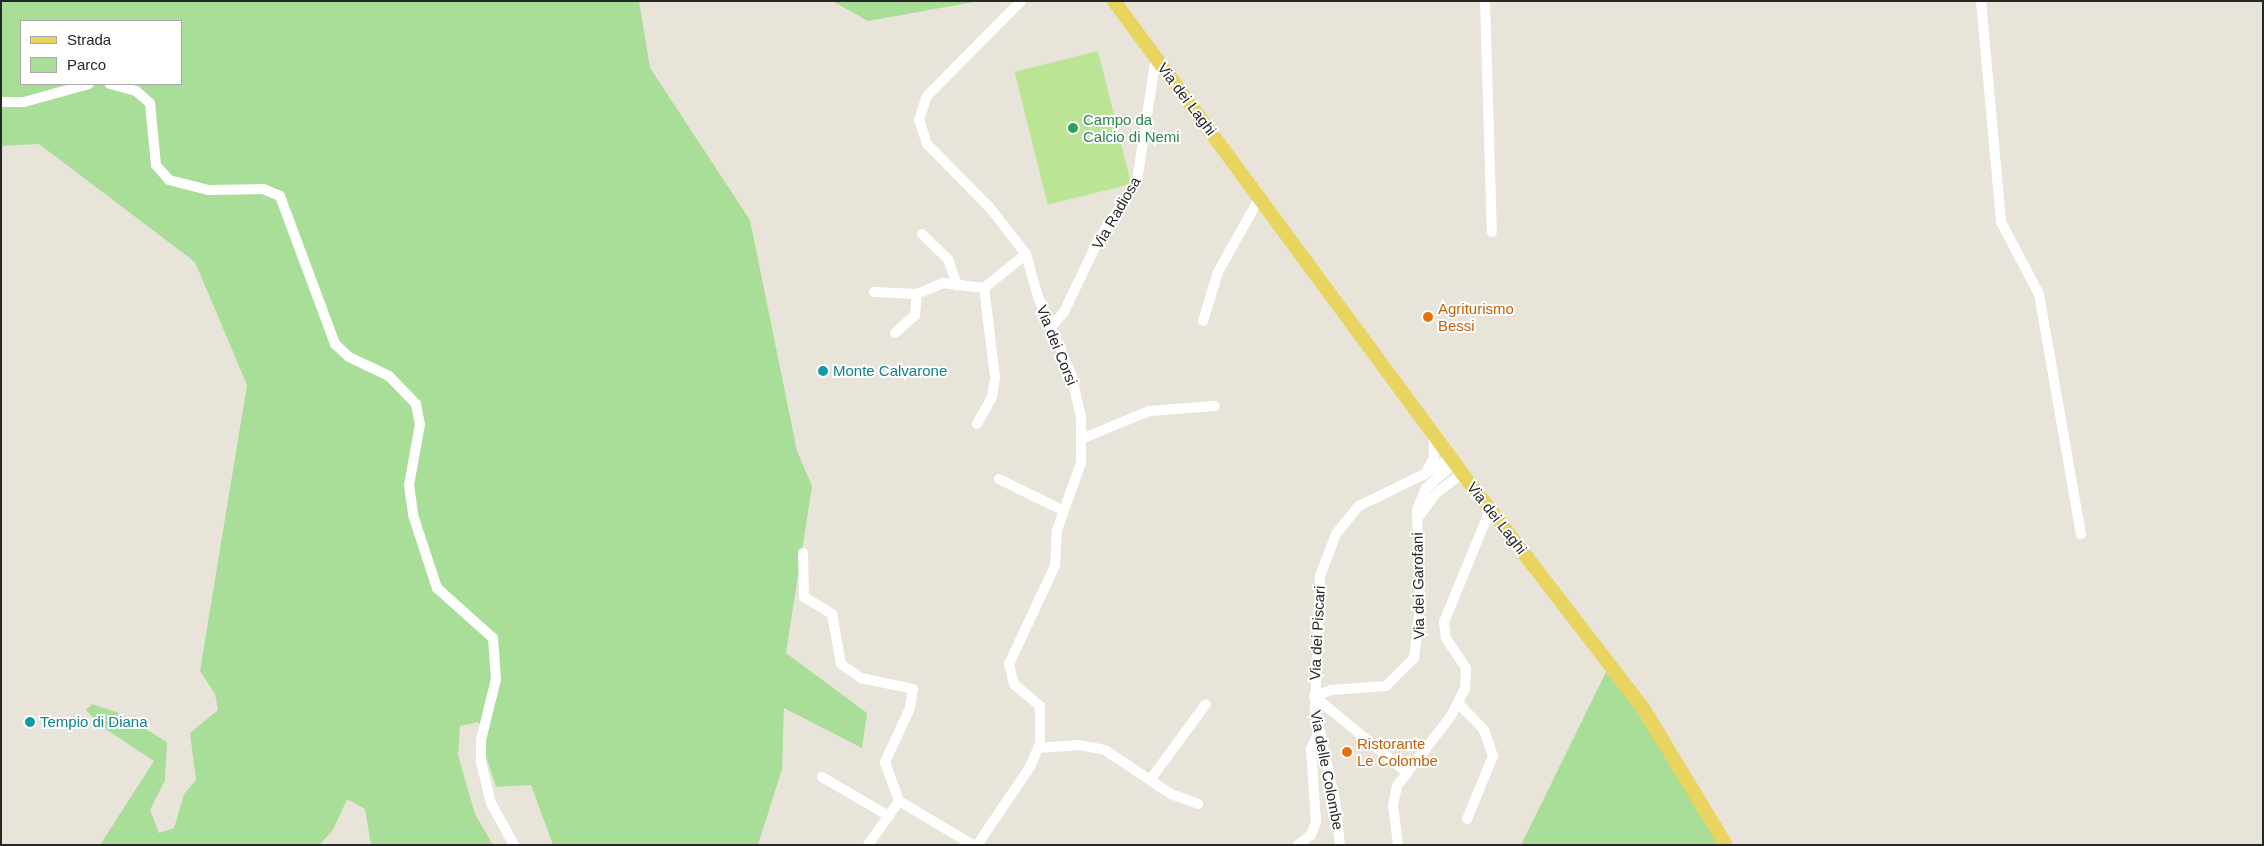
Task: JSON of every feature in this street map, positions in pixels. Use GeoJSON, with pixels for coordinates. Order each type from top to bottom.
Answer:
{"type":"FeatureCollection","features":[{"type":"Feature","properties":{"kind":"main road","name":"Via dei Laghi"},"geometry":{"type":"LineString","coordinates":[[1114,1],[1456,465],[1654,724],[1726,845]]}},
{"type":"Feature","properties":{"kind":"street","name":"Via dei Corsi"},"geometry":{"type":"LineString","coordinates":[[975,845],[1038,748],[1040,706],[1012,681],[1008,664],[1055,566],[1056,533],[1081,463],[1082,439],[1076,390],[1051,327],[1026,254],[990,208],[927,144],[919,123],[927,96],[1021,1]]}},
{"type":"Feature","properties":{"kind":"street"},"geometry":{"type":"LineString","coordinates":[[1486,1],[1492,232]]}},
{"type":"Feature","properties":{"kind":"street"},"geometry":{"type":"LineString","coordinates":[[1981,1],[2001,222],[2038,290],[2081,534]]}},
{"type":"Feature","properties":{"kind":"street","name":"Via Radiosa"},"geometry":{"type":"LineString","coordinates":[[1051,327],[1064,312],[1099,240],[1137,181],[1156,58]]}},
{"type":"Feature","properties":{"kind":"street"},"geometry":{"type":"LineString","coordinates":[[1,102],[24,102],[85,85]]}},
{"type":"Feature","properties":{"kind":"street"},"geometry":{"type":"LineString","coordinates":[[115,85],[129,88],[148,100],[154,114],[153,134],[157,167],[174,183],[208,190],[263,189],[280,196],[335,344],[349,357],[393,379],[418,408],[420,430],[409,485],[413,515],[437,588],[493,638],[496,679],[481,740],[481,762],[491,803],[514,845]]}},
{"type":"Feature","properties":{"kind":"street"},"geometry":{"type":"LineString","coordinates":[[1203,321],[1218,272],[1260,197]]}},
{"type":"Feature","properties":{"kind":"street"},"geometry":{"type":"LineString","coordinates":[[922,234],[948,259],[957,285]]}},
{"type":"Feature","properties":{"kind":"street"},"geometry":{"type":"LineString","coordinates":[[874,292],[916,294],[935,284],[984,288],[1026,254]]}},
{"type":"Feature","properties":{"kind":"street"},"geometry":{"type":"LineString","coordinates":[[977,424],[992,396],[995,377],[984,288]]}},
{"type":"Feature","properties":{"kind":"street"},"geometry":{"type":"LineString","coordinates":[[895,333],[915,315],[916,294]]}},
{"type":"Feature","properties":{"kind":"street"},"geometry":{"type":"LineString","coordinates":[[1082,439],[1142,413],[1215,406]]}},
{"type":"Feature","properties":{"kind":"street"},"geometry":{"type":"LineString","coordinates":[[1425,474],[1434,458],[1434,434]]}},
{"type":"Feature","properties":{"kind":"street","name":"Via dei Piscari"},"geometry":{"type":"LineString","coordinates":[[1314,696],[1317,596],[1330,546],[1363,502],[1425,474],[1456,465]]}},
{"type":"Feature","properties":{"kind":"street","name":"Via dei Garofani"},"geometry":{"type":"LineString","coordinates":[[1314,696],[1331,690],[1386,686],[1414,658],[1420,607],[1416,520],[1426,488],[1456,465]]}},
{"type":"Feature","properties":{"kind":"street"},"geometry":{"type":"LineString","coordinates":[[999,479],[1064,511]]}},
{"type":"Feature","properties":{"kind":"street"},"geometry":{"type":"LineString","coordinates":[[1398,845],[1394,800],[1406,772],[1458,704],[1467,673],[1446,638],[1444,622],[1490,510]]}},
{"type":"Feature","properties":{"kind":"street"},"geometry":{"type":"LineString","coordinates":[[803,553],[804,597],[832,614],[841,664],[862,678],[913,689],[911,703],[885,762],[886,774],[899,801],[975,845]]}},
{"type":"Feature","properties":{"kind":"street"},"geometry":{"type":"LineString","coordinates":[[1314,696],[1368,738],[1406,772]]}},
{"type":"Feature","properties":{"kind":"street","name":"Via delle Colombe"},"geometry":{"type":"LineString","coordinates":[[1314,696],[1319,731],[1335,800],[1340,845]]}},
{"type":"Feature","properties":{"kind":"street"},"geometry":{"type":"LineString","coordinates":[[1150,780],[1206,704]]}},
{"type":"Feature","properties":{"kind":"street"},"geometry":{"type":"LineString","coordinates":[[1458,704],[1484,730],[1493,756],[1467,820]]}},
{"type":"Feature","properties":{"kind":"street"},"geometry":{"type":"LineString","coordinates":[[1298,845],[1311,835],[1316,822],[1311,749],[1319,731]]}},
{"type":"Feature","properties":{"kind":"street"},"geometry":{"type":"LineString","coordinates":[[1038,748],[1097,747],[1150,780],[1198,804]]}},
{"type":"Feature","properties":{"kind":"street"},"geometry":{"type":"LineString","coordinates":[[822,777],[889,816]]}},
{"type":"Feature","properties":{"kind":"street"},"geometry":{"type":"LineString","coordinates":[[868,845],[899,801]]}},
{"type":"Feature","properties":{"kind":"green space"},"geometry":{"type":"Polygon","coordinates":[[[1,1],[639,1],[650,68],[750,220],[797,451],[812,486],[786,653],[867,713],[862,748],[784,708],[782,769],[758,845],[553,845],[531,785],[496,787],[483,747],[487,733],[478,722],[460,726],[458,755],[475,814],[493,845],[371,845],[365,809],[347,799],[333,830],[319,845],[100,845],[154,761],[101,726],[86,710],[92,704],[119,713],[167,742],[165,780],[150,810],[159,833],[174,828],[184,794],[196,780],[190,733],[218,710],[215,694],[200,671],[247,385],[195,262],[39,144],[1,146],[1,1]]]}},
{"type":"Feature","properties":{"kind":"green space"},"geometry":{"type":"Polygon","coordinates":[[[832,1],[979,1],[868,21],[832,1]]]}},
{"type":"Feature","properties":{"kind":"green space","name":"Campo da Calcio di Nemi"},"geometry":{"type":"Polygon","coordinates":[[[1098,51],[1131,184],[1048,205],[1015,72],[1098,51]]]}},
{"type":"Feature","properties":{"kind":"green space"},"geometry":{"type":"Polygon","coordinates":[[[1606,672],[1632,703],[1720,845],[1521,845],[1606,672]]]}},
{"type":"Feature","properties":{"kind":"place","name":"Campo da Calcio di Nemi"},"geometry":{"type":"Point","coordinates":[1073,128]}},
{"type":"Feature","properties":{"kind":"place","name":"Agriturismo Bessi"},"geometry":{"type":"Point","coordinates":[1428,317]}},
{"type":"Feature","properties":{"kind":"place","name":"Monte Calvarone"},"geometry":{"type":"Point","coordinates":[823,371]}},
{"type":"Feature","properties":{"kind":"place","name":"Tempio di Diana"},"geometry":{"type":"Point","coordinates":[30,722]}},
{"type":"Feature","properties":{"kind":"place","name":"Ristorante Le Colombe"},"geometry":{"type":"Point","coordinates":[1347,752]}}]}
